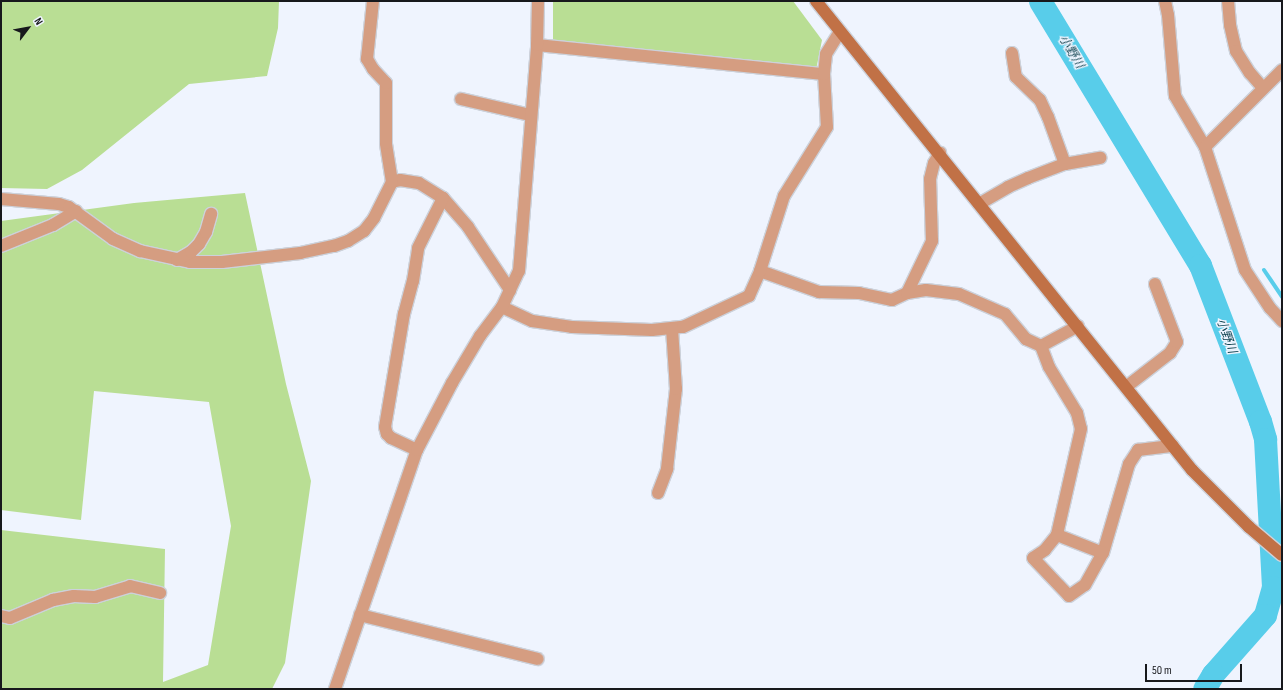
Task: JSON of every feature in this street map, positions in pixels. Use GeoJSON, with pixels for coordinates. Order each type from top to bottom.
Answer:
{"type":"FeatureCollection","features":[{"type":"Feature","properties":{"kind":"street"},"geometry":{"type":"LineString","coordinates":[[1,200],[59,204],[69,207],[113,239],[140,251],[190,262],[222,262],[300,252],[334,246],[348,241],[364,231],[374,218],[392,182],[386,143],[386,83],[373,69],[367,59],[373,1]]}},
{"type":"Feature","properties":{"kind":"street"},"geometry":{"type":"LineString","coordinates":[[335,689],[417,450],[452,383],[480,336],[502,307],[519,270],[530,115],[537,45],[538,1]]}},
{"type":"Feature","properties":{"kind":"street"},"geometry":{"type":"LineString","coordinates":[[816,1],[940,153],[979,204],[1192,470],[1248,527],[1282,555]]}},
{"type":"Feature","properties":{"kind":"street"},"geometry":{"type":"LineString","coordinates":[[1165,1],[1168,15],[1175,96],[1205,147],[1245,270],[1270,308],[1282,321]]}},
{"type":"Feature","properties":{"kind":"street"},"geometry":{"type":"LineString","coordinates":[[1228,1],[1230,25],[1236,51],[1250,73],[1263,88]]}},
{"type":"Feature","properties":{"kind":"street"},"geometry":{"type":"LineString","coordinates":[[502,307],[532,321],[572,327],[672,329],[683,327],[749,296],[760,271],[784,196],[827,127],[824,74],[826,54],[840,32]]}},
{"type":"Feature","properties":{"kind":"street"},"geometry":{"type":"LineString","coordinates":[[537,45],[824,74]]}},
{"type":"Feature","properties":{"kind":"street"},"geometry":{"type":"LineString","coordinates":[[1012,53],[1016,77],[1040,100],[1048,117],[1065,164]]}},
{"type":"Feature","properties":{"kind":"street"},"geometry":{"type":"LineString","coordinates":[[1205,147],[1282,70]]}},
{"type":"Feature","properties":{"kind":"street"},"geometry":{"type":"LineString","coordinates":[[461,99],[530,115]]}},
{"type":"Feature","properties":{"kind":"street"},"geometry":{"type":"LineString","coordinates":[[907,293],[932,240],[930,179],[934,163],[940,153]]}},
{"type":"Feature","properties":{"kind":"street"},"geometry":{"type":"LineString","coordinates":[[979,204],[1008,187],[1065,164],[1100,158]]}},
{"type":"Feature","properties":{"kind":"street"},"geometry":{"type":"LineString","coordinates":[[392,182],[400,180],[419,183],[443,198],[468,227],[510,290]]}},
{"type":"Feature","properties":{"kind":"street"},"geometry":{"type":"LineString","coordinates":[[417,450],[391,438],[387,434],[385,427],[404,314],[413,281],[418,248],[443,198]]}},
{"type":"Feature","properties":{"kind":"street"},"geometry":{"type":"LineString","coordinates":[[1,246],[54,226],[76,212]]}},
{"type":"Feature","properties":{"kind":"street"},"geometry":{"type":"LineString","coordinates":[[177,260],[191,252],[199,244],[206,232],[211,214]]}},
{"type":"Feature","properties":{"kind":"street"},"geometry":{"type":"LineString","coordinates":[[760,271],[819,292],[859,293],[892,300],[907,293],[926,290],[959,294],[1005,314],[1026,339],[1041,346],[1049,368],[1077,413],[1081,429],[1057,535],[1045,550],[1033,558],[1069,596],[1086,585],[1103,552],[1129,464],[1138,450],[1172,446]]}},
{"type":"Feature","properties":{"kind":"street"},"geometry":{"type":"LineString","coordinates":[[1126,387],[1170,353],[1177,342],[1155,284]]}},
{"type":"Feature","properties":{"kind":"street"},"geometry":{"type":"LineString","coordinates":[[1041,346],[1078,326]]}},
{"type":"Feature","properties":{"kind":"street"},"geometry":{"type":"LineString","coordinates":[[658,493],[667,469],[676,389],[672,329]]}},
{"type":"Feature","properties":{"kind":"street"},"geometry":{"type":"LineString","coordinates":[[1057,535],[1103,552]]}},
{"type":"Feature","properties":{"kind":"street"},"geometry":{"type":"LineString","coordinates":[[1,616],[10,618],[53,600],[74,596],[95,597],[130,586],[160,594]]}},
{"type":"Feature","properties":{"kind":"street"},"geometry":{"type":"LineString","coordinates":[[360,614],[538,659]]}},
{"type":"Feature","properties":{"kind":"green space"},"geometry":{"type":"Polygon","coordinates":[[[1,1],[279,1],[278,28],[267,76],[189,84],[82,170],[47,189],[1,188],[1,1]]]}},
{"type":"Feature","properties":{"kind":"green space"},"geometry":{"type":"Polygon","coordinates":[[[553,1],[793,1],[822,40],[816,70],[553,43],[553,1]]]}},
{"type":"Feature","properties":{"kind":"green space"},"geometry":{"type":"Polygon","coordinates":[[[245,193],[286,384],[311,481],[285,663],[272,689],[1,689],[1,530],[165,549],[163,682],[208,665],[231,526],[209,402],[94,391],[81,520],[1,510],[1,221],[134,203],[245,193]]]}},
{"type":"Feature","properties":{"kind":"waterway","name":"小野川"},"geometry":{"type":"LineString","coordinates":[[1040,1],[1200,265],[1260,421],[1265,439],[1273,587],[1265,615],[1213,674],[1204,689]]}},
{"type":"Feature","properties":{"kind":"waterway"},"geometry":{"type":"LineString","coordinates":[[1264,270],[1282,297]]}}]}
